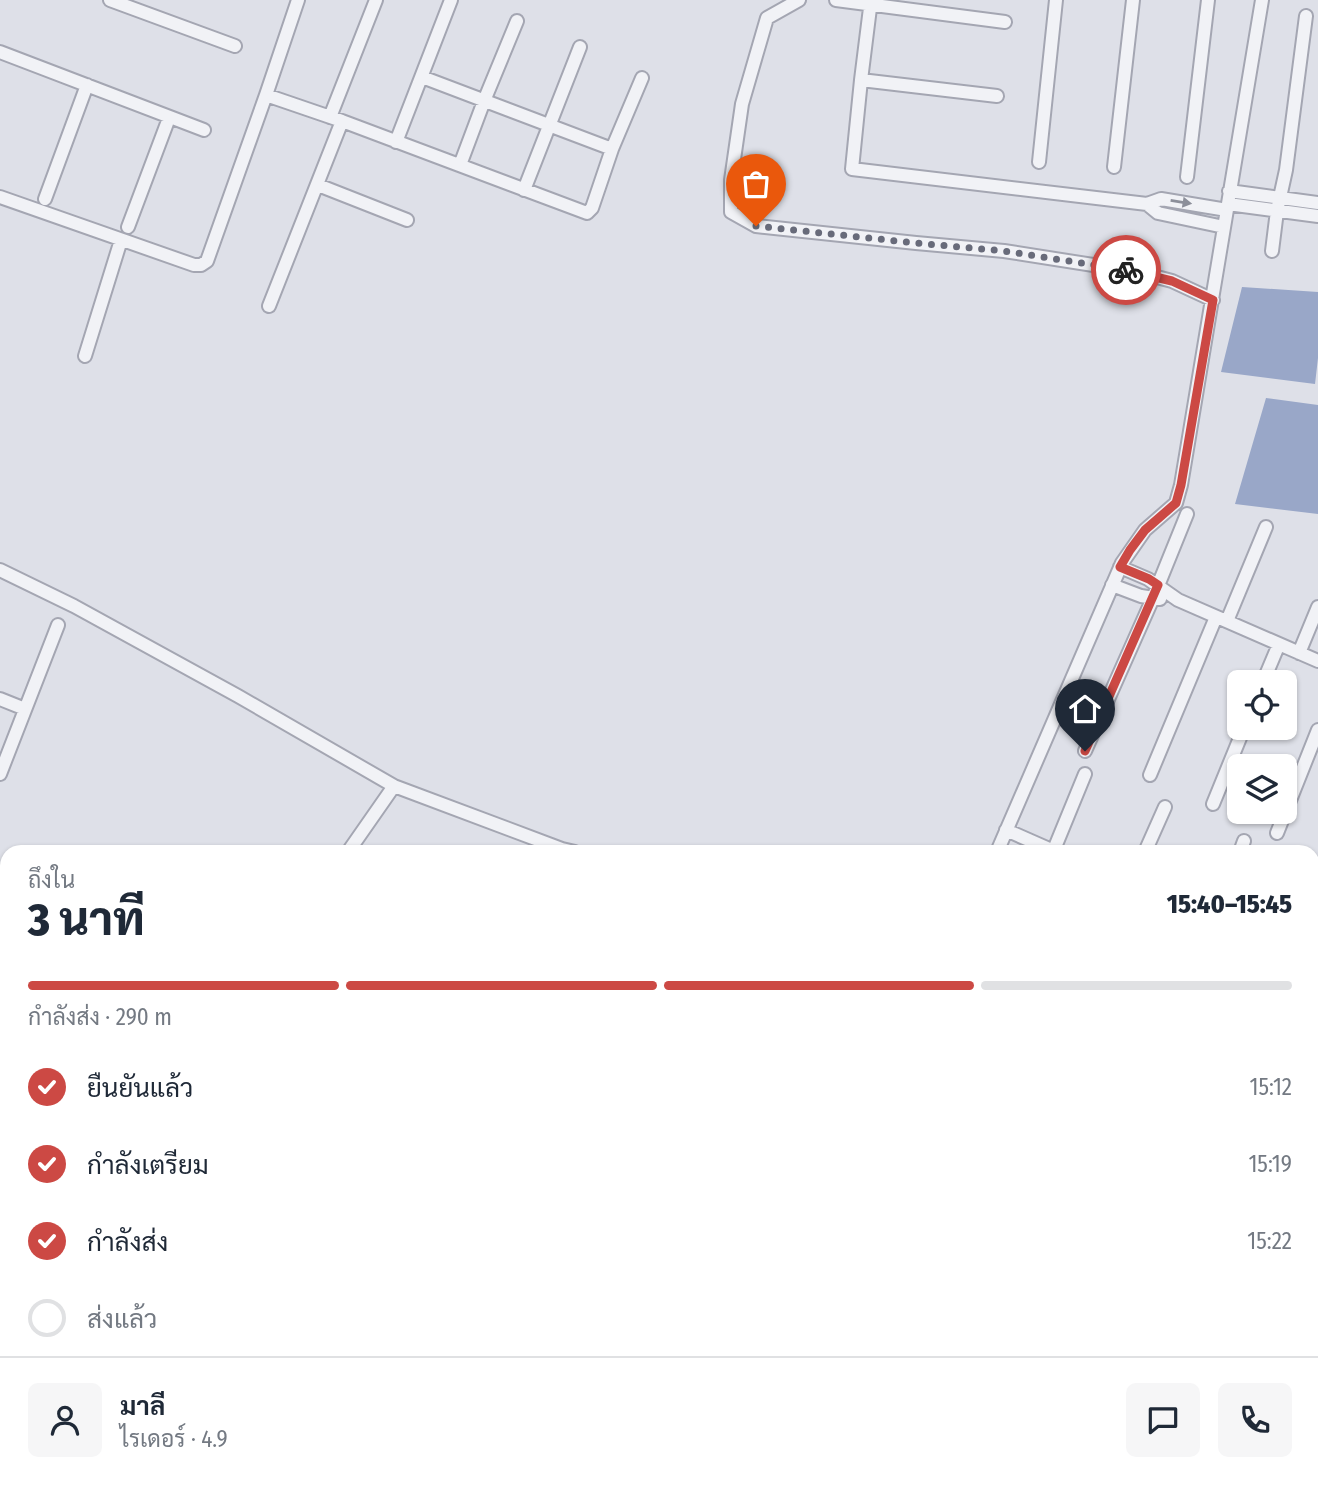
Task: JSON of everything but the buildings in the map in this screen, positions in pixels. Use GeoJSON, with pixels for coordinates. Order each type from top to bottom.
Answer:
{"type":"FeatureCollection","features":[{"type":"Feature","properties":{"kind":"street"},"geometry":{"type":"LineString","coordinates":[[110,0],[235,47]]}},
{"type":"Feature","properties":{"kind":"street"},"geometry":{"type":"LineString","coordinates":[[0,197],[194,265],[201,265],[207,261],[298,0]]}},
{"type":"Feature","properties":{"kind":"street"},"geometry":{"type":"LineString","coordinates":[[269,306],[318,184],[336,119],[376,0]]}},
{"type":"Feature","properties":{"kind":"street"},"geometry":{"type":"LineString","coordinates":[[396,142],[451,0]]}},
{"type":"Feature","properties":{"kind":"street"},"geometry":{"type":"LineString","coordinates":[[799,0],[767,18],[742,104],[731,180],[732,212],[756,226],[1004,251],[1138,272],[1172,281],[1213,300]]}},
{"type":"Feature","properties":{"kind":"street"},"geometry":{"type":"LineString","coordinates":[[836,0],[871,2],[1004,22]]}},
{"type":"Feature","properties":{"kind":"street"},"geometry":{"type":"LineString","coordinates":[[1039,162],[1056,0]]}},
{"type":"Feature","properties":{"kind":"street"},"geometry":{"type":"LineString","coordinates":[[1114,167],[1133,0]]}},
{"type":"Feature","properties":{"kind":"street"},"geometry":{"type":"LineString","coordinates":[[1186,177],[1208,0]]}},
{"type":"Feature","properties":{"kind":"street"},"geometry":{"type":"LineString","coordinates":[[1000,845],[1120,567],[1145,530],[1176,503],[1213,300],[1258,1]]}},
{"type":"Feature","properties":{"kind":"street"},"geometry":{"type":"LineString","coordinates":[[871,2],[852,169],[1147,204],[1161,199],[1228,202],[1280,198],[1318,202]]}},
{"type":"Feature","properties":{"kind":"street"},"geometry":{"type":"LineString","coordinates":[[1272,251],[1286,170],[1306,16]]}},
{"type":"Feature","properties":{"kind":"street"},"geometry":{"type":"LineString","coordinates":[[460,165],[517,21]]}},
{"type":"Feature","properties":{"kind":"street"},"geometry":{"type":"LineString","coordinates":[[524,190],[580,47]]}},
{"type":"Feature","properties":{"kind":"street"},"geometry":{"type":"LineString","coordinates":[[1,57],[87,85],[204,130]]}},
{"type":"Feature","properties":{"kind":"street"},"geometry":{"type":"LineString","coordinates":[[422,77],[612,149]]}},
{"type":"Feature","properties":{"kind":"street"},"geometry":{"type":"LineString","coordinates":[[267,95],[587,213],[592,208],[612,149],[642,78]]}},
{"type":"Feature","properties":{"kind":"street"},"geometry":{"type":"LineString","coordinates":[[861,80],[997,96]]}},
{"type":"Feature","properties":{"kind":"street"},"geometry":{"type":"LineString","coordinates":[[44,199],[87,85]]}},
{"type":"Feature","properties":{"kind":"street"},"geometry":{"type":"LineString","coordinates":[[128,227],[169,118]]}},
{"type":"Feature","properties":{"kind":"street"},"geometry":{"type":"LineString","coordinates":[[318,184],[407,220]]}},
{"type":"Feature","properties":{"kind":"street"},"geometry":{"type":"LineString","coordinates":[[1228,202],[1318,216]]}},
{"type":"Feature","properties":{"kind":"street"},"geometry":{"type":"LineString","coordinates":[[1147,204],[1158,213],[1224,227]]}},
{"type":"Feature","properties":{"kind":"street"},"geometry":{"type":"LineString","coordinates":[[85,356],[121,240]]}},
{"type":"Feature","properties":{"kind":"street"},"geometry":{"type":"LineString","coordinates":[[1085,751],[1187,514]]}},
{"type":"Feature","properties":{"kind":"street"},"geometry":{"type":"LineString","coordinates":[[1150,775],[1266,527]]}},
{"type":"Feature","properties":{"kind":"street"},"geometry":{"type":"LineString","coordinates":[[1120,567],[1149,579],[1178,600],[1318,661]]}},
{"type":"Feature","properties":{"kind":"street"},"geometry":{"type":"LineString","coordinates":[[0,570],[74,606],[394,786],[551,845]]}},
{"type":"Feature","properties":{"kind":"street"},"geometry":{"type":"LineString","coordinates":[[1112,584],[1141,596],[1178,600]]}},
{"type":"Feature","properties":{"kind":"street"},"geometry":{"type":"LineString","coordinates":[[1299,653],[1318,607]]}},
{"type":"Feature","properties":{"kind":"street"},"geometry":{"type":"LineString","coordinates":[[0,774],[58,625]]}},
{"type":"Feature","properties":{"kind":"street"},"geometry":{"type":"LineString","coordinates":[[1268,670],[1279,644]]}},
{"type":"Feature","properties":{"kind":"street"},"geometry":{"type":"LineString","coordinates":[[0,699],[25,709]]}},
{"type":"Feature","properties":{"kind":"street"},"geometry":{"type":"LineString","coordinates":[[1277,832],[1318,730]]}},
{"type":"Feature","properties":{"kind":"street"},"geometry":{"type":"LineString","coordinates":[[1213,804],[1239,740]]}},
{"type":"Feature","properties":{"kind":"street"},"geometry":{"type":"LineString","coordinates":[[1056,845],[1085,774]]}},
{"type":"Feature","properties":{"kind":"street"},"geometry":{"type":"LineString","coordinates":[[353,845],[394,786]]}},
{"type":"Feature","properties":{"kind":"street"},"geometry":{"type":"LineString","coordinates":[[1148,845],[1165,807]]}},
{"type":"Feature","properties":{"kind":"street"},"geometry":{"type":"LineString","coordinates":[[1006,830],[1040,845]]}},
{"type":"Feature","properties":{"kind":"water"},"geometry":{"type":"Polygon","coordinates":[[[1242,287],[1318,292],[1318,358],[1315,384],[1221,372],[1242,287]]]}},
{"type":"Feature","properties":{"kind":"water"},"geometry":{"type":"Polygon","coordinates":[[[1266,398],[1318,405],[1318,514],[1235,504],[1266,398]]]}},
{"type":"Feature","properties":{"kind":"way so far"},"geometry":{"type":"LineString","coordinates":[[756,226],[1004,251],[1126,270]]}},
{"type":"Feature","properties":{"kind":"route"},"geometry":{"type":"LineString","coordinates":[[1085,751],[1158,585],[1120,567],[1145,530],[1176,503],[1213,300],[1172,281],[1126,270]]}}]}
